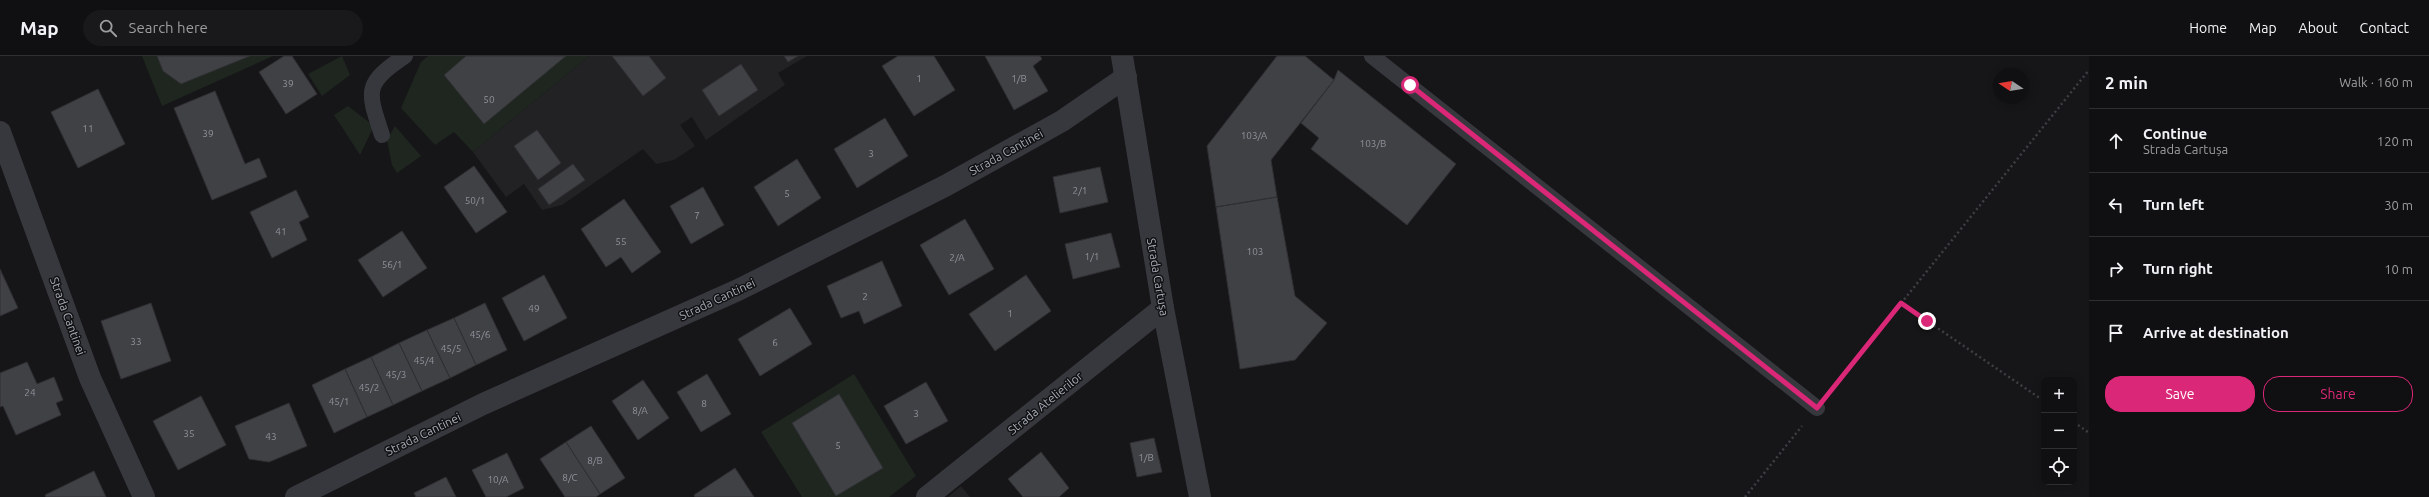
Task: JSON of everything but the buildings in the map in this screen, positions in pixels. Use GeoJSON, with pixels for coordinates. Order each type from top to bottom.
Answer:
{"type":"FeatureCollection","features":[{"type":"Feature","properties":{"kind":"street","name":"Strada Cartușa"},"geometry":{"type":"LineString","coordinates":[[1122,56],[1163,308],[1200,497]]}},
{"type":"Feature","properties":{"kind":"street","name":"Strada Cantinei"},"geometry":{"type":"LineString","coordinates":[[296,497],[483,404],[738,290],[888,215],[1062,121],[1126,77]]}},
{"type":"Feature","properties":{"kind":"street","name":"Strada Cantinei"},"geometry":{"type":"LineString","coordinates":[[0,132],[90,378],[144,497]]}},
{"type":"Feature","properties":{"kind":"street","name":"Strada Atelierilor"},"geometry":{"type":"LineString","coordinates":[[927,497],[1163,308]]}},
{"type":"Feature","properties":{"kind":"lane"},"geometry":{"type":"LineString","coordinates":[[382,135],[370,101],[372,89],[377,79],[385,70],[405,56]]}},
{"type":"Feature","properties":{"kind":"lane"},"geometry":{"type":"LineString","coordinates":[[1372,56],[1817,408]]}},
{"type":"Feature","properties":{"kind":"path"},"geometry":{"type":"LineString","coordinates":[[1745,497],[2089,70]]}},
{"type":"Feature","properties":{"kind":"path"},"geometry":{"type":"LineString","coordinates":[[1901,303],[2041,399]]}},
{"type":"Feature","properties":{"kind":"path"},"geometry":{"type":"LineString","coordinates":[[2077,424],[2089,433]]}},
{"type":"Feature","properties":{"kind":"shaded area"},"geometry":{"type":"Polygon","coordinates":[[[142,56],[157,56],[163,71],[181,84],[250,56],[273,56],[162,106],[142,56]]]}},
{"type":"Feature","properties":{"kind":"shaded area"},"geometry":{"type":"Polygon","coordinates":[[[342,56],[350,75],[322,96],[308,74],[342,56]]]}},
{"type":"Feature","properties":{"kind":"shaded area"},"geometry":{"type":"Polygon","coordinates":[[[428,56],[589,56],[473,152],[454,132],[435,145],[401,108],[421,62],[428,56]]]}},
{"type":"Feature","properties":{"kind":"shaded area"},"geometry":{"type":"Polygon","coordinates":[[[589,56],[807,56],[778,73],[785,85],[706,140],[692,117],[680,125],[695,146],[674,160],[656,164],[643,149],[562,205],[542,210],[524,184],[506,197],[473,152],[589,56]]]}},
{"type":"Feature","properties":{"kind":"shaded area"},"geometry":{"type":"Polygon","coordinates":[[[348,106],[374,126],[360,155],[334,115],[348,106]]]}},
{"type":"Feature","properties":{"kind":"shaded area"},"geometry":{"type":"Polygon","coordinates":[[[395,126],[421,156],[397,173],[392,165],[387,140],[395,126]]]}},
{"type":"Feature","properties":{"kind":"shaded area"},"geometry":{"type":"Polygon","coordinates":[[[854,374],[916,476],[889,497],[802,497],[761,432],[854,374]]]}},
{"type":"Feature","properties":{"kind":"shaded area"},"geometry":{"type":"Polygon","coordinates":[[[961,486],[970,497],[948,497],[961,486]]]}},
{"type":"Feature","properties":{"kind":"route"},"geometry":{"type":"LineString","coordinates":[[1410,85],[1817,408],[1901,303],[1927,321]]}}]}
